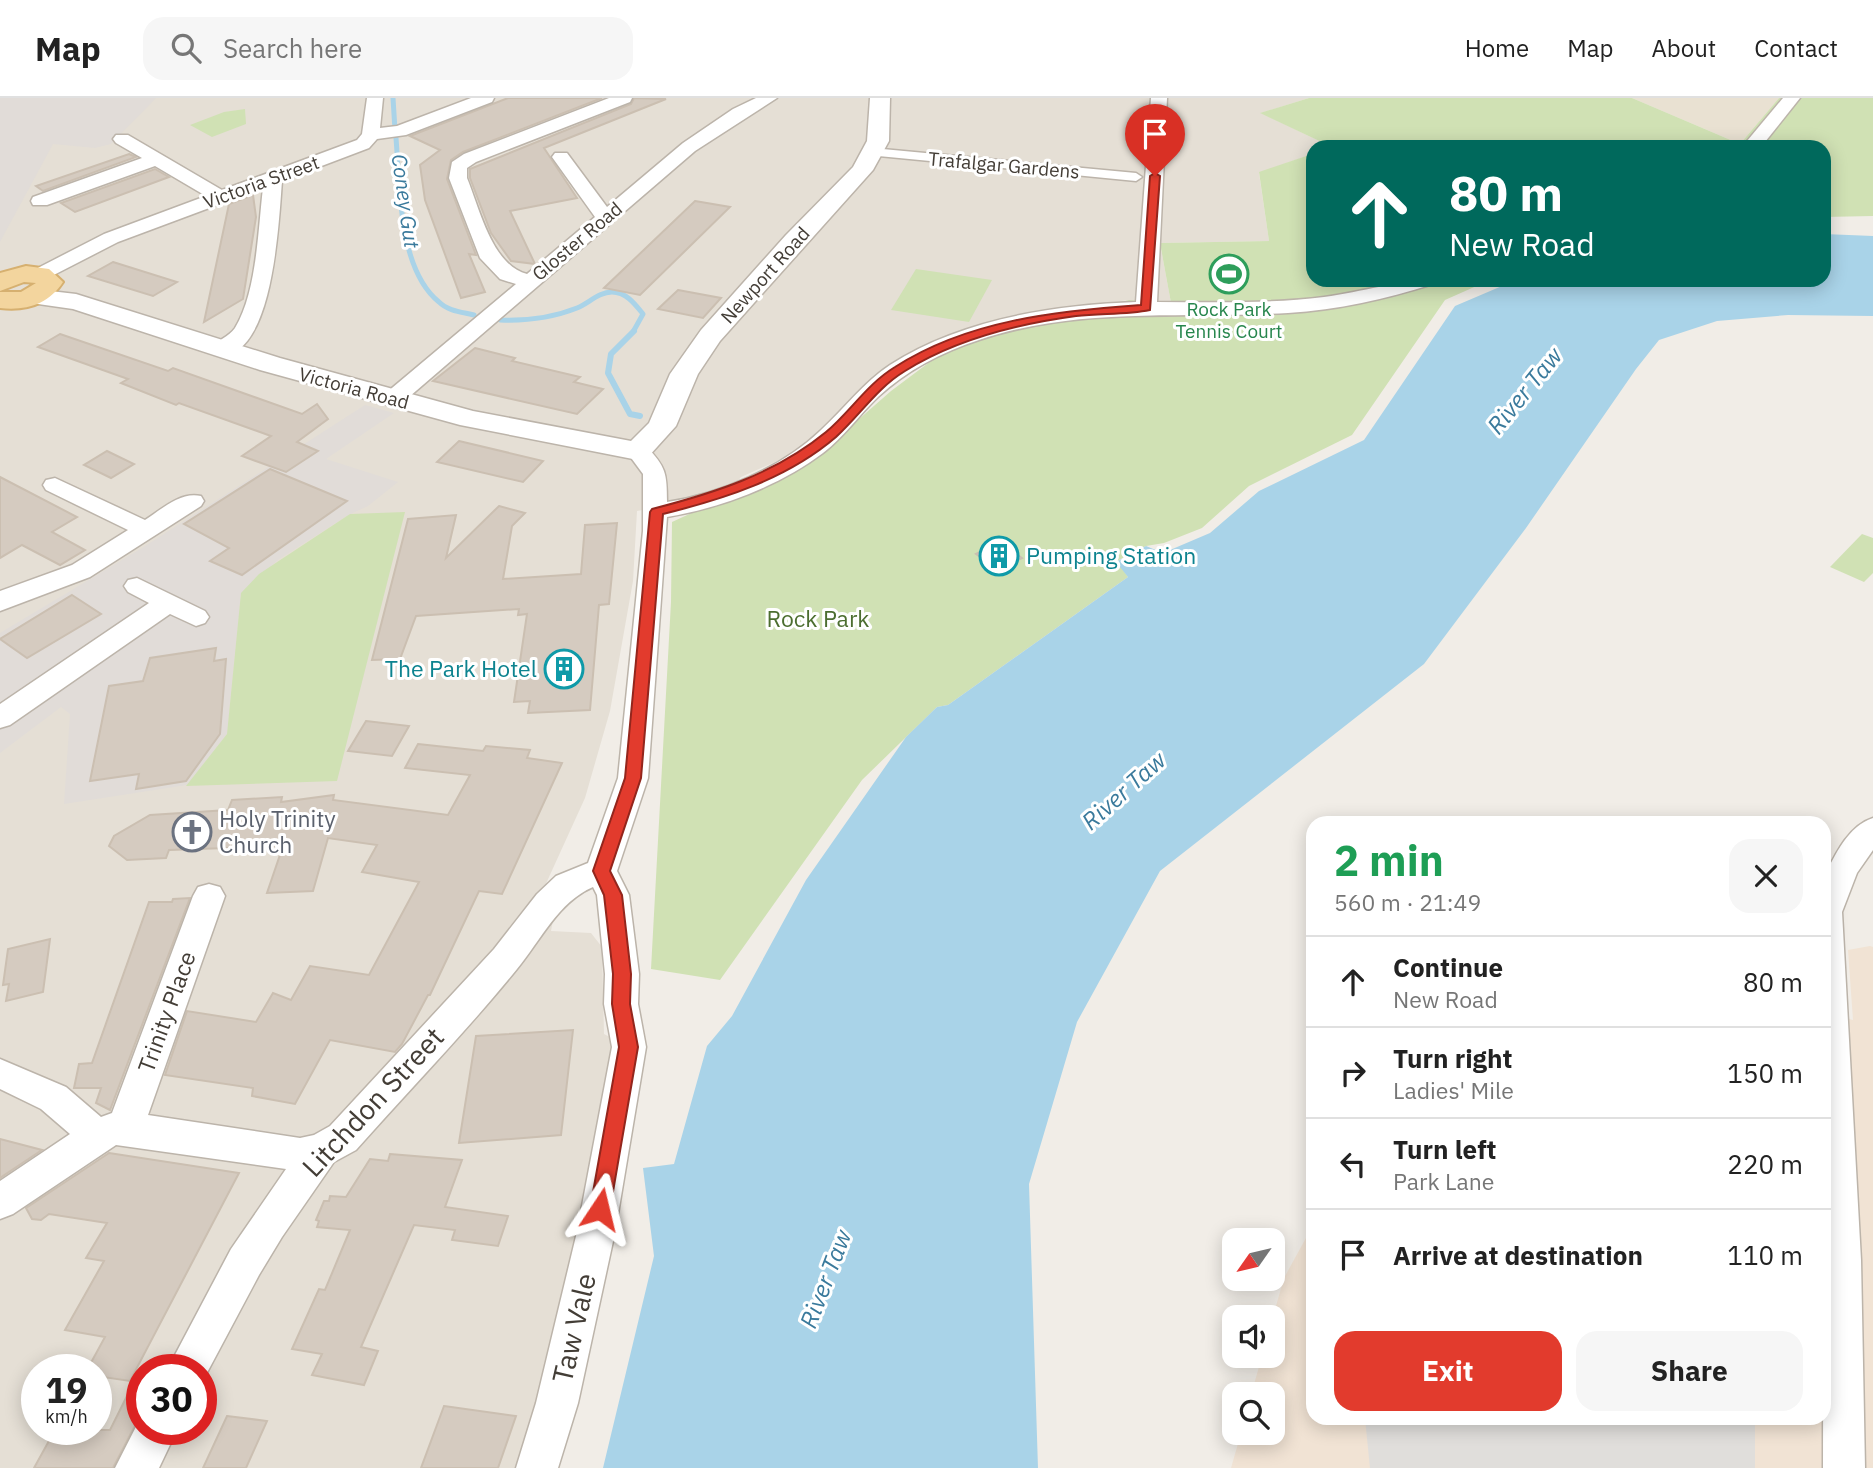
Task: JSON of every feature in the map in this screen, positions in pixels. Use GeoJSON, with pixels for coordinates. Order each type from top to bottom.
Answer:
{"type":"FeatureCollection","features":[{"type":"Feature","properties":{"kind":"street"},"geometry":{"type":"LineString","coordinates":[[371,135],[375,98]]}},
{"type":"Feature","properties":{"kind":"street","name":"Victoria Street"},"geometry":{"type":"LineString","coordinates":[[17,288],[111,238],[363,144],[371,135],[400,131],[486,98]]}},
{"type":"Feature","properties":{"kind":"street","name":"Gloster Road"},"geometry":{"type":"LineString","coordinates":[[394,398],[604,216],[689,147],[728,120],[769,98]]}},
{"type":"Feature","properties":{"kind":"street","name":"Newport Road"},"geometry":{"type":"LineString","coordinates":[[638,451],[662,426],[684,374],[710,336],[795,240],[862,170],[878,141],[880,98]]}},
{"type":"Feature","properties":{"kind":"street"},"geometry":{"type":"LineString","coordinates":[[1146,308],[1159,98]]}},
{"type":"Feature","properties":{"kind":"street"},"geometry":{"type":"LineString","coordinates":[[1758,140],[1792,98]]}},
{"type":"Feature","properties":{"kind":"street"},"geometry":{"type":"LineString","coordinates":[[530,281],[507,275],[491,258],[458,178],[458,166],[470,158],[613,100]]}},
{"type":"Feature","properties":{"kind":"street"},"geometry":{"type":"LineString","coordinates":[[122,139],[220,197]]}},
{"type":"Feature","properties":{"kind":"street","name":"Trafalgar Gardens"},"geometry":{"type":"LineString","coordinates":[[872,152],[1136,177]]}},
{"type":"Feature","properties":{"kind":"street"},"geometry":{"type":"LineString","coordinates":[[561,157],[604,216]]}},
{"type":"Feature","properties":{"kind":"street"},"geometry":{"type":"LineString","coordinates":[[40,201],[157,159]]}},
{"type":"Feature","properties":{"kind":"street"},"geometry":{"type":"LineString","coordinates":[[221,349],[240,336],[254,302],[264,262],[273,178]]}},
{"type":"Feature","properties":{"kind":"street"},"geometry":{"type":"LineString","coordinates":[[656,512],[714,498],[791,464],[832,434],[877,385],[901,368],[983,331],[1077,313],[1146,308],[1293,307],[1387,293],[1405,287]]}},
{"type":"Feature","properties":{"kind":"street","name":"Victoria Road"},"geometry":{"type":"LineString","coordinates":[[17,288],[76,302],[221,349],[470,419],[638,451]]}},
{"type":"Feature","properties":{"kind":"street"},"geometry":{"type":"LineString","coordinates":[[607,883],[633,778],[656,512],[655,474],[652,466],[638,451]]}},
{"type":"Feature","properties":{"kind":"street"},"geometry":{"type":"LineString","coordinates":[[55,485],[146,530]]}},
{"type":"Feature","properties":{"kind":"street"},"geometry":{"type":"LineString","coordinates":[[0,602],[22,591],[81,570],[192,501]]}},
{"type":"Feature","properties":{"kind":"street"},"geometry":{"type":"LineString","coordinates":[[137,586],[196,617]]}},
{"type":"Feature","properties":{"kind":"street"},"geometry":{"type":"LineString","coordinates":[[0,718],[168,603]]}},
{"type":"Feature","properties":{"kind":"street"},"geometry":{"type":"LineString","coordinates":[[1831,895],[1836,878],[1854,849],[1873,830]]}},
{"type":"Feature","properties":{"kind":"street","name":"Litchdon Street"},"geometry":{"type":"LineString","coordinates":[[196,1354],[245,1262],[321,1150],[343,1138],[506,959],[548,902],[567,885],[607,883]]}},
{"type":"Feature","properties":{"kind":"street","name":"Taw Vale"},"geometry":{"type":"LineString","coordinates":[[537,1468],[557,1403],[596,1232],[629,1047],[621,1004],[622,974],[607,883]]}},
{"type":"Feature","properties":{"kind":"street","name":"Trinity Place"},"geometry":{"type":"LineString","coordinates":[[110,1133],[209,896]]}},
{"type":"Feature","properties":{"kind":"street"},"geometry":{"type":"LineString","coordinates":[[1831,1027],[1845,1412],[1844,1468]]}},
{"type":"Feature","properties":{"kind":"street"},"geometry":{"type":"LineString","coordinates":[[0,1074],[45,1090],[82,1119],[110,1133],[299,1155],[321,1150]]}},
{"type":"Feature","properties":{"kind":"street"},"geometry":{"type":"LineString","coordinates":[[0,1202],[110,1133]]}},
{"type":"Feature","properties":{"kind":"street"},"geometry":{"type":"LineString","coordinates":[[136,1468],[148,1445]]}},
{"type":"Feature","properties":{"kind":"shaded area"},"geometry":{"type":"Polygon","coordinates":[[[0,98],[1309,98],[1261,113],[1317,140],[1306,140],[1306,156],[1259,173],[1269,241],[1160,243],[1171,303],[1129,300],[1071,307],[964,332],[847,411],[795,453],[741,477],[735,484],[673,505],[637,511],[633,581],[610,711],[585,798],[544,888],[558,893],[551,931],[591,933],[602,947],[604,1034],[629,1047],[537,1468],[0,1468],[0,98]]]}},
{"type":"Feature","properties":{"kind":"shaded area"},"geometry":{"type":"Polygon","coordinates":[[[0,98],[156,98],[111,144],[95,148],[53,144],[0,242],[0,98]]]}},
{"type":"Feature","properties":{"kind":"shaded area"},"geometry":{"type":"Polygon","coordinates":[[[1632,98],[1779,98],[1743,140],[1731,140],[1632,98]]]}},
{"type":"Feature","properties":{"kind":"shaded area"},"geometry":{"type":"Polygon","coordinates":[[[365,405],[394,413],[326,459],[398,482],[368,506],[350,514],[279,559],[241,593],[227,734],[187,785],[64,804],[70,714],[61,707],[0,753],[0,633],[142,548],[365,405]]]}},
{"type":"Feature","properties":{"kind":"shaded area"},"geometry":{"type":"Polygon","coordinates":[[[1870,946],[1873,947],[1873,1468],[1231,1468],[1238,1445],[1285,1445],[1285,1382],[1255,1382],[1259,1368],[1285,1368],[1285,1305],[1276,1305],[1280,1292],[1285,1291],[1285,1276],[1306,1238],[1306,1425],[1831,1425],[1831,1014],[1853,1020],[1848,950],[1870,946]]]}},
{"type":"Feature","properties":{"kind":"shaded area"},"geometry":{"type":"Polygon","coordinates":[[[1366,1425],[1755,1425],[1755,1468],[1370,1468],[1366,1425]]]}},
{"type":"Feature","properties":{"kind":"green space"},"geometry":{"type":"Polygon","coordinates":[[[1309,98],[1632,98],[1731,140],[1317,140],[1260,113],[1309,98]]]}},
{"type":"Feature","properties":{"kind":"green space"},"geometry":{"type":"Polygon","coordinates":[[[1779,98],[1873,98],[1873,216],[1831,217],[1831,140],[1743,140],[1779,98]]]}},
{"type":"Feature","properties":{"kind":"green space"},"geometry":{"type":"Polygon","coordinates":[[[245,109],[246,124],[212,137],[190,125],[224,112],[245,109]]]}},
{"type":"Feature","properties":{"kind":"green space","name":"Rock Park"},"geometry":{"type":"Polygon","coordinates":[[[1306,156],[1306,287],[1474,287],[1445,300],[1352,435],[1249,486],[1202,528],[1164,543],[1146,546],[1117,561],[1128,577],[948,705],[937,707],[862,780],[720,980],[651,969],[671,602],[672,522],[818,455],[891,391],[943,352],[1016,328],[1129,300],[1171,303],[1160,243],[1269,241],[1259,172],[1306,156]]]}},
{"type":"Feature","properties":{"kind":"green space"},"geometry":{"type":"Polygon","coordinates":[[[916,269],[992,280],[969,322],[891,310],[916,269]]]}},
{"type":"Feature","properties":{"kind":"green space"},"geometry":{"type":"Polygon","coordinates":[[[405,512],[337,781],[186,786],[227,734],[241,593],[259,574],[350,514],[405,512]]]}},
{"type":"Feature","properties":{"kind":"green space"},"geometry":{"type":"Polygon","coordinates":[[[1862,534],[1873,538],[1873,573],[1864,582],[1830,567],[1862,534]]]}},
{"type":"Feature","properties":{"kind":"water","name":"River Taw"},"geometry":{"type":"Polygon","coordinates":[[[1831,234],[1873,236],[1873,316],[1788,315],[1717,321],[1659,340],[1526,528],[1424,664],[1160,871],[1077,1022],[1029,1184],[1038,1468],[603,1468],[654,1256],[643,1168],[674,1164],[707,1046],[732,1016],[806,880],[906,737],[937,707],[948,705],[1128,577],[1116,562],[1146,546],[1163,553],[1210,533],[1259,491],[1364,440],[1455,306],[1500,287],[1831,287],[1831,234]]]}},
{"type":"Feature","properties":{"kind":"building"},"geometry":{"type":"Polygon","coordinates":[[[508,98],[602,98],[463,152],[451,160],[447,179],[476,255],[469,254],[485,292],[461,298],[425,200],[420,165],[440,150],[410,136],[508,98]]]}},
{"type":"Feature","properties":{"kind":"building"},"geometry":{"type":"Polygon","coordinates":[[[634,98],[666,99],[544,148],[577,198],[510,211],[535,264],[511,261],[491,233],[470,178],[470,169],[631,104],[634,98]]]}},
{"type":"Feature","properties":{"kind":"building"},"geometry":{"type":"Polygon","coordinates":[[[129,154],[136,157],[43,191],[36,186],[129,154]]]}},
{"type":"Feature","properties":{"kind":"building"},"geometry":{"type":"Polygon","coordinates":[[[155,169],[169,177],[75,212],[61,203],[155,169]]]}},
{"type":"Feature","properties":{"kind":"building"},"geometry":{"type":"Polygon","coordinates":[[[253,195],[256,217],[243,299],[204,322],[229,204],[253,195]]]}},
{"type":"Feature","properties":{"kind":"building"},"geometry":{"type":"Polygon","coordinates":[[[695,201],[730,207],[640,295],[604,288],[695,201]]]}},
{"type":"Feature","properties":{"kind":"building"},"geometry":{"type":"Polygon","coordinates":[[[113,262],[177,282],[153,296],[88,276],[113,262]]]}},
{"type":"Feature","properties":{"kind":"building"},"geometry":{"type":"Polygon","coordinates":[[[678,290],[721,298],[703,318],[658,309],[678,290]]]}},
{"type":"Feature","properties":{"kind":"building"},"geometry":{"type":"Polygon","coordinates":[[[60,334],[168,371],[173,368],[302,414],[317,404],[328,419],[297,442],[318,451],[286,472],[242,456],[271,436],[179,403],[176,405],[121,383],[128,379],[38,347],[60,334]]]}},
{"type":"Feature","properties":{"kind":"building"},"geometry":{"type":"Polygon","coordinates":[[[475,348],[515,358],[512,361],[580,377],[574,382],[603,389],[577,414],[433,381],[475,348]]]}},
{"type":"Feature","properties":{"kind":"building"},"geometry":{"type":"Polygon","coordinates":[[[459,441],[543,461],[523,482],[437,462],[459,441]]]}},
{"type":"Feature","properties":{"kind":"building"},"geometry":{"type":"Polygon","coordinates":[[[107,451],[134,464],[111,478],[84,465],[107,451]]]}},
{"type":"Feature","properties":{"kind":"building"},"geometry":{"type":"Polygon","coordinates":[[[270,469],[347,501],[242,575],[210,561],[229,548],[184,524],[270,469]]]}},
{"type":"Feature","properties":{"kind":"building"},"geometry":{"type":"Polygon","coordinates":[[[0,477],[77,517],[52,532],[85,550],[60,565],[22,545],[0,558],[0,477]]]}},
{"type":"Feature","properties":{"kind":"building"},"geometry":{"type":"Polygon","coordinates":[[[499,506],[525,513],[512,526],[503,579],[581,574],[585,525],[617,523],[609,604],[599,605],[590,710],[528,713],[530,701],[514,702],[527,614],[518,615],[519,609],[416,616],[400,659],[372,660],[408,519],[456,515],[446,558],[499,506]]]}},
{"type":"Feature","properties":{"kind":"building","name":"Pumping Station"},"geometry":{"type":"Polygon","coordinates":[[[1000,542],[1022,558],[999,570],[976,554],[1000,542]]]}},
{"type":"Feature","properties":{"kind":"building"},"geometry":{"type":"Polygon","coordinates":[[[72,595],[101,614],[27,658],[0,639],[72,595]]]}},
{"type":"Feature","properties":{"kind":"building"},"geometry":{"type":"Polygon","coordinates":[[[216,648],[214,661],[226,659],[220,734],[186,781],[136,789],[139,774],[90,781],[109,686],[143,681],[150,658],[216,648]]]}},
{"type":"Feature","properties":{"kind":"building"},"geometry":{"type":"Polygon","coordinates":[[[366,721],[409,726],[392,756],[348,751],[366,721]]]}},
{"type":"Feature","properties":{"kind":"building"},"geometry":{"type":"Polygon","coordinates":[[[418,744],[483,751],[486,746],[530,750],[527,758],[562,763],[502,894],[479,891],[430,995],[402,1044],[395,1052],[330,1040],[295,1104],[252,1096],[253,1088],[165,1075],[187,1011],[256,1022],[273,993],[291,1000],[310,966],[369,975],[419,882],[362,872],[377,845],[328,838],[313,891],[267,893],[283,846],[169,850],[166,858],[127,860],[109,846],[114,836],[150,815],[228,810],[232,800],[282,797],[281,802],[334,795],[333,800],[448,815],[470,775],[405,768],[418,744]]]}},
{"type":"Feature","properties":{"kind":"building"},"geometry":{"type":"Polygon","coordinates":[[[190,898],[110,1110],[96,1103],[101,1088],[74,1088],[79,1064],[92,1063],[149,902],[172,902],[173,899],[190,898]]]}},
{"type":"Feature","properties":{"kind":"building"},"geometry":{"type":"Polygon","coordinates":[[[50,939],[43,992],[6,1001],[9,984],[3,985],[8,949],[50,939]]]}},
{"type":"Feature","properties":{"kind":"building"},"geometry":{"type":"Polygon","coordinates":[[[573,1030],[561,1135],[459,1143],[476,1036],[573,1030]]]}},
{"type":"Feature","properties":{"kind":"building"},"geometry":{"type":"Polygon","coordinates":[[[0,1139],[42,1150],[0,1178],[0,1139]]]}},
{"type":"Feature","properties":{"kind":"building"},"geometry":{"type":"Polygon","coordinates":[[[109,1153],[239,1173],[144,1354],[126,1354],[126,1380],[112,1378],[112,1354],[96,1354],[105,1337],[65,1330],[104,1261],[86,1258],[107,1223],[49,1214],[41,1220],[32,1219],[26,1208],[109,1153]]]}},
{"type":"Feature","properties":{"kind":"building"},"geometry":{"type":"Polygon","coordinates":[[[390,1154],[462,1160],[445,1207],[508,1216],[498,1246],[452,1240],[455,1230],[414,1225],[361,1347],[378,1351],[364,1385],[312,1375],[322,1354],[292,1349],[319,1289],[325,1290],[350,1230],[317,1227],[319,1221],[316,1220],[324,1201],[329,1201],[330,1196],[346,1197],[370,1159],[388,1161],[390,1154]]]}},
{"type":"Feature","properties":{"kind":"building"},"geometry":{"type":"Polygon","coordinates":[[[126,1398],[126,1443],[113,1468],[34,1468],[47,1445],[112,1445],[112,1426],[126,1398]]]}},
{"type":"Feature","properties":{"kind":"building"},"geometry":{"type":"Polygon","coordinates":[[[444,1406],[516,1416],[498,1468],[421,1468],[444,1406]]]}},
{"type":"Feature","properties":{"kind":"building"},"geometry":{"type":"Polygon","coordinates":[[[227,1416],[267,1421],[246,1468],[203,1468],[214,1445],[217,1445],[217,1438],[227,1416]]]}},
{"type":"Feature","properties":{"kind":"waterway","name":"Coney Gut"},"geometry":{"type":"LineString","coordinates":[[393,98],[395,130]]}},
{"type":"Feature","properties":{"kind":"waterway","name":"Coney Gut"},"geometry":{"type":"LineString","coordinates":[[396,138],[404,226],[416,269],[426,287],[443,305],[474,315]]}},
{"type":"Feature","properties":{"kind":"waterway","name":"Coney Gut"},"geometry":{"type":"LineString","coordinates":[[500,320],[558,314],[612,292],[626,296],[643,314],[633,332]]}},
{"type":"Feature","properties":{"kind":"waterway","name":"Coney Gut"},"geometry":{"type":"LineString","coordinates":[[633,332],[611,354],[608,373],[630,414],[640,416]]}},
{"type":"Feature","properties":{"kind":"place","name":"Rock Park Tennis Court"},"geometry":{"type":"Point","coordinates":[1229,274]}},
{"type":"Feature","properties":{"kind":"place","name":"Pumping Station"},"geometry":{"type":"Point","coordinates":[999,556]}},
{"type":"Feature","properties":{"kind":"place","name":"The Park Hotel"},"geometry":{"type":"Point","coordinates":[564,669]}},
{"type":"Feature","properties":{"kind":"place","name":"Holy Trinity Church"},"geometry":{"type":"Point","coordinates":[192,832]}},
{"type":"Feature","properties":{"kind":"route"},"geometry":{"type":"LineString","coordinates":[[600,1209],[629,1047],[621,1004],[622,974],[613,895],[601,871],[633,778],[656,512],[714,498],[791,464],[832,434],[877,385],[901,368],[951,344],[983,331],[1024,322],[1077,313],[1146,308],[1155,176]]}}]}
